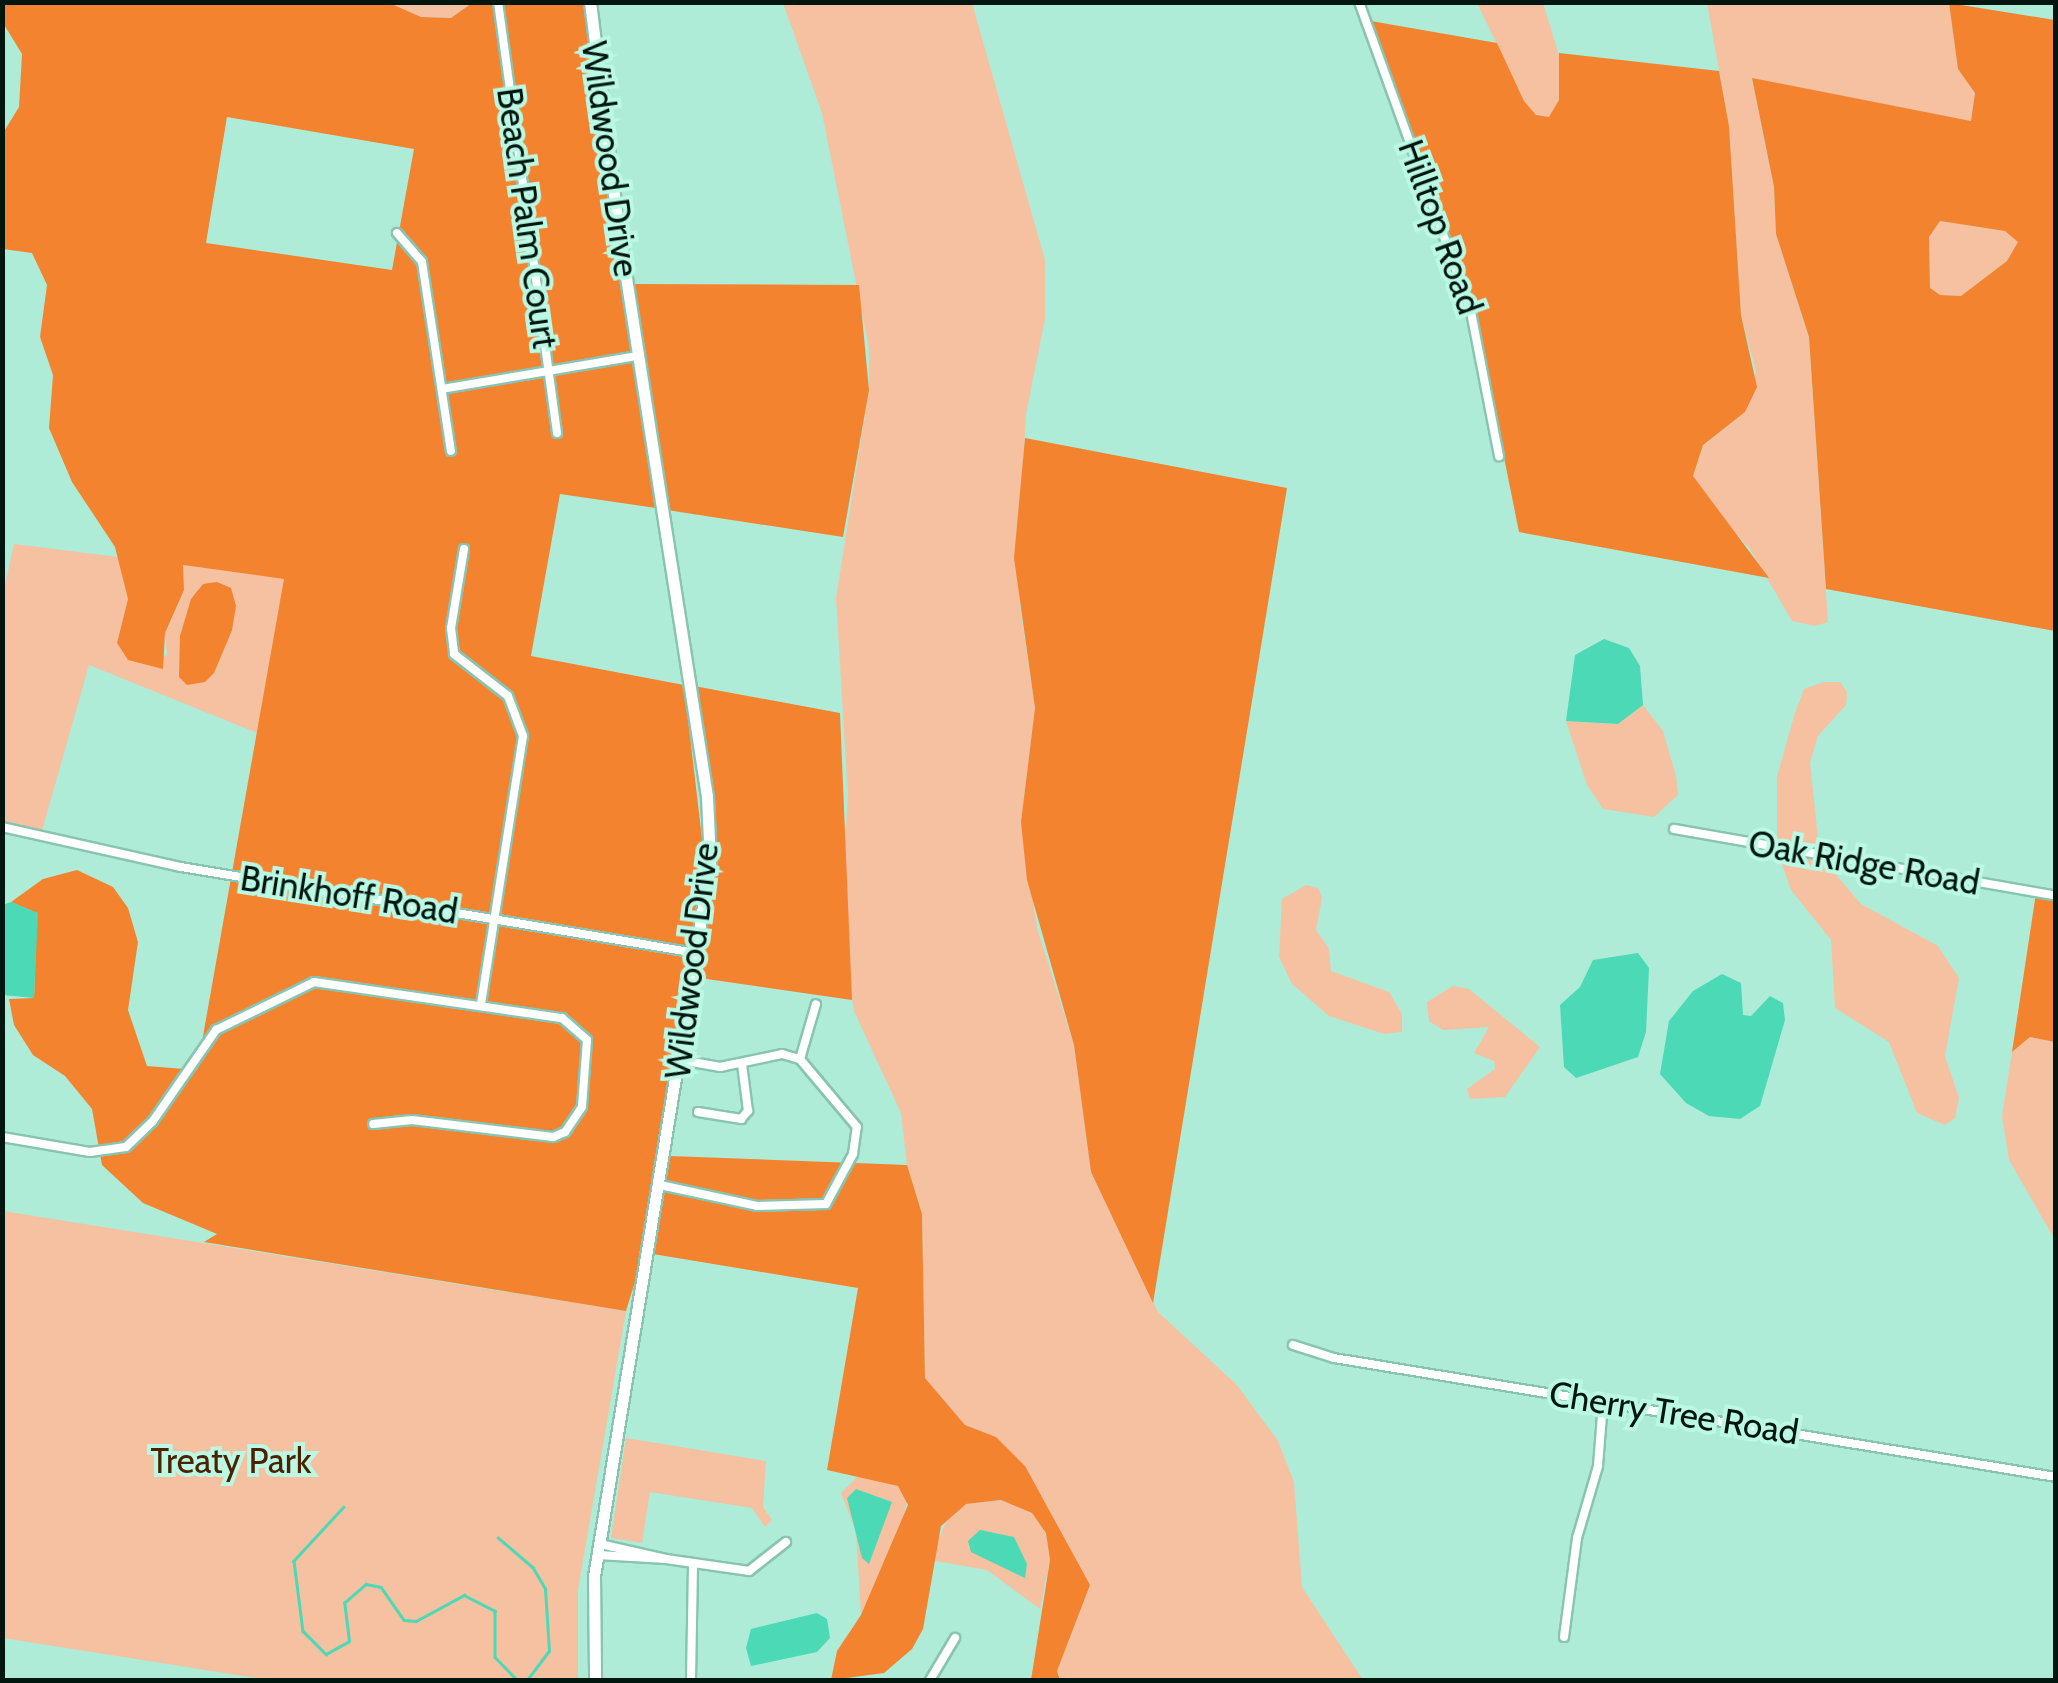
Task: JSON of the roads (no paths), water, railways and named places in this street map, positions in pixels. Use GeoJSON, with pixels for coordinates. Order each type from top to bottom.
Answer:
{"type":"FeatureCollection","features":[{"type":"Feature","properties":{"kind":"street","name":"Beach Palm Court"},"geometry":{"type":"LineString","coordinates":[[498,2],[557,432]]}},
{"type":"Feature","properties":{"kind":"street","name":"Wildwood Drive"},"geometry":{"type":"LineString","coordinates":[[590,2],[638,356],[707,796],[710,864],[599,1550],[595,1680]]}},
{"type":"Feature","properties":{"kind":"street","name":"Hilltop Road"},"geometry":{"type":"LineString","coordinates":[[1358,2],[1472,312],[1499,456]]}},
{"type":"Feature","properties":{"kind":"street"},"geometry":{"type":"LineString","coordinates":[[398,233],[422,262],[451,451]]}},
{"type":"Feature","properties":{"kind":"street"},"geometry":{"type":"LineString","coordinates":[[442,389],[638,356]]}},
{"type":"Feature","properties":{"kind":"street"},"geometry":{"type":"LineString","coordinates":[[464,549],[450,628],[454,654],[508,696],[523,736],[481,1004]]}},
{"type":"Feature","properties":{"kind":"street","name":"Brinkhoff Road"},"geometry":{"type":"LineString","coordinates":[[2,827],[181,867],[698,953]]}},
{"type":"Feature","properties":{"kind":"street","name":"Oak Ridge Road"},"geometry":{"type":"LineString","coordinates":[[1674,829],[2056,896]]}},
{"type":"Feature","properties":{"kind":"street"},"geometry":{"type":"LineString","coordinates":[[2,1138],[90,1152],[126,1147],[152,1121],[216,1030],[293,987],[336,982],[481,1004],[577,1026],[590,1058],[576,1120],[565,1132],[537,1139],[412,1120],[373,1124]]}},
{"type":"Feature","properties":{"kind":"street"},"geometry":{"type":"LineString","coordinates":[[800,1059],[816,1004]]}},
{"type":"Feature","properties":{"kind":"street"},"geometry":{"type":"LineString","coordinates":[[660,1185],[756,1206],[826,1204],[853,1154],[857,1127],[800,1059],[782,1054],[742,1064],[681,1060]]}},
{"type":"Feature","properties":{"kind":"street"},"geometry":{"type":"LineString","coordinates":[[698,1112],[741,1119],[748,1112],[742,1064]]}},
{"type":"Feature","properties":{"kind":"street","name":"Cherry Tree Road"},"geometry":{"type":"LineString","coordinates":[[1293,1345],[1334,1358],[2056,1477]]}},
{"type":"Feature","properties":{"kind":"street"},"geometry":{"type":"LineString","coordinates":[[1564,1638],[1577,1538],[1598,1466],[1603,1403]]}},
{"type":"Feature","properties":{"kind":"street"},"geometry":{"type":"LineString","coordinates":[[599,1550],[754,1570],[786,1542]]}},
{"type":"Feature","properties":{"kind":"street"},"geometry":{"type":"LineString","coordinates":[[692,1680],[693,1563]]}},
{"type":"Feature","properties":{"kind":"street"},"geometry":{"type":"LineString","coordinates":[[930,1680],[955,1638]]}},
{"type":"Feature","properties":{"kind":"waterway"},"geometry":{"type":"LineString","coordinates":[[344,1507],[294,1561],[303,1631],[326,1654],[349,1641],[344,1603],[366,1584],[381,1587],[404,1620],[416,1621],[464,1595],[495,1611],[495,1657],[517,1680],[527,1680],[549,1651],[545,1589],[533,1568],[498,1538]]}},
{"type":"Feature","properties":{"kind":"park label","name":"Treaty Park"},"geometry":{"type":"Point","coordinates":[231,1461]}}]}
